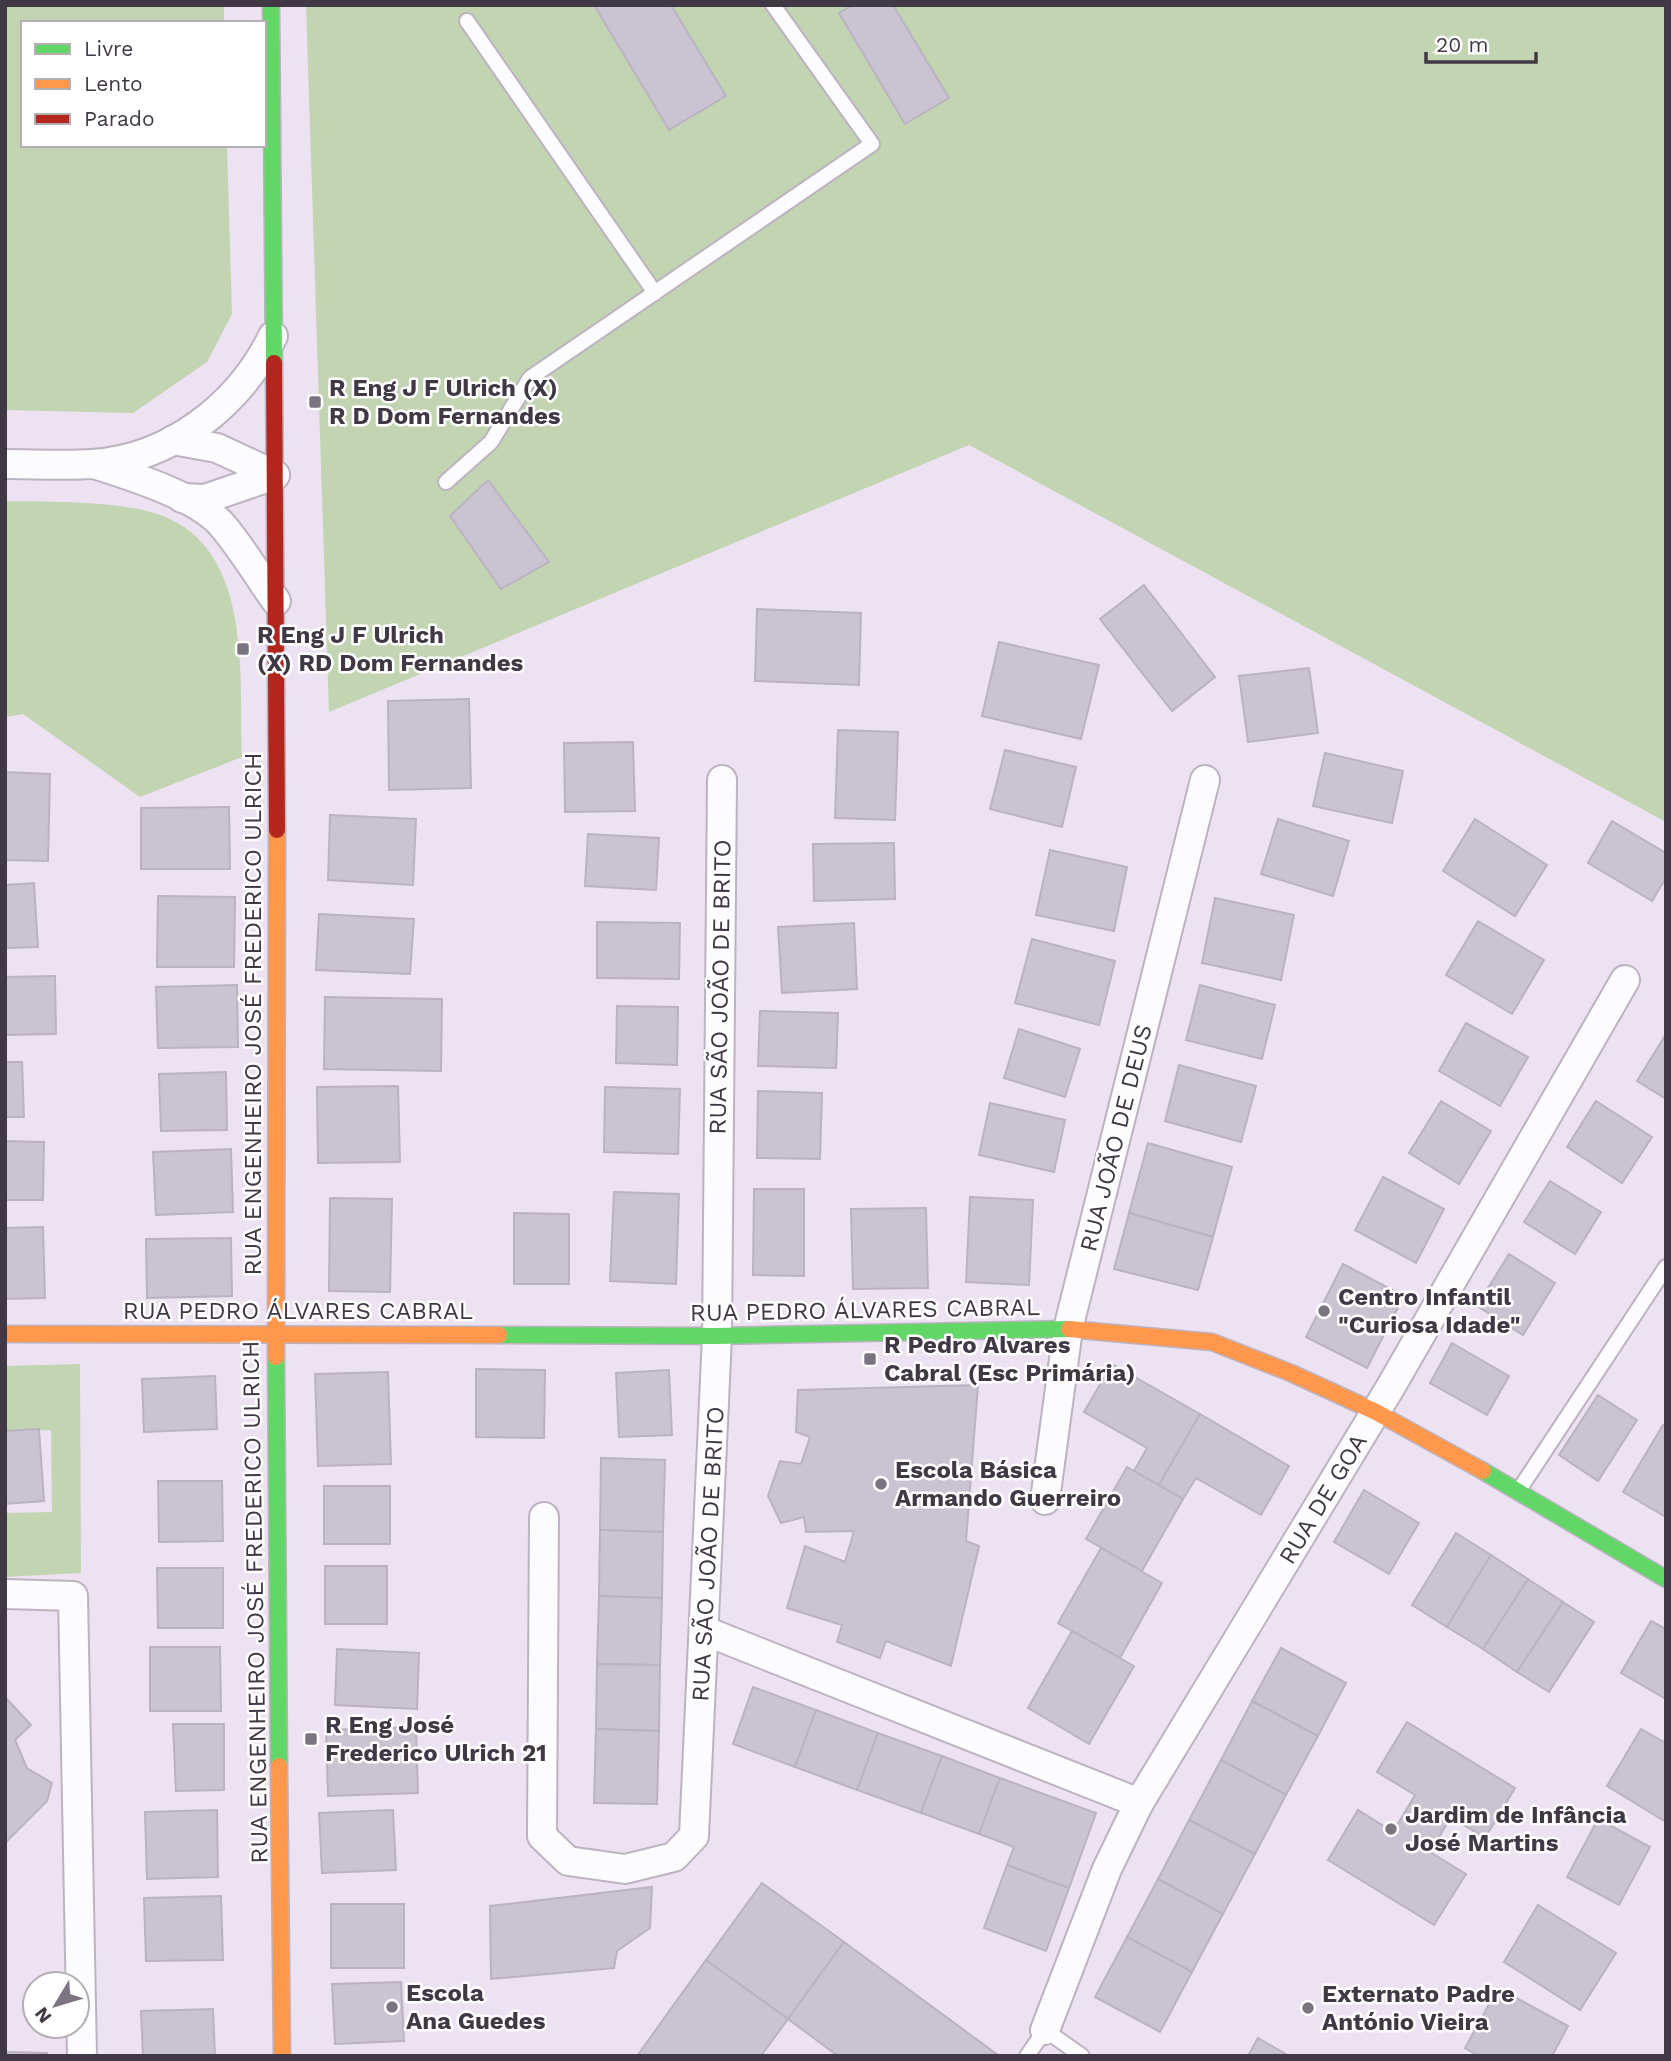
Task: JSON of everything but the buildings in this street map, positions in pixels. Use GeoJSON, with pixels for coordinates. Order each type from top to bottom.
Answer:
{"type":"FeatureCollection","features":[{"type":"Feature","properties":{"kind":"street","name":"RUA ENGENHEIRO JOSÉ FREDERICO ULRICH"},"geometry":{"type":"LineString","coordinates":[[271,5],[276,601],[276,1333],[282,2056]]}},
{"type":"Feature","properties":{"kind":"street"},"geometry":{"type":"LineString","coordinates":[[5,464],[94,464],[173,440],[201,424],[228,401],[248,379],[274,333]]}},
{"type":"Feature","properties":{"kind":"street"},"geometry":{"type":"LineString","coordinates":[[173,440],[216,448],[275,475]]}},
{"type":"Feature","properties":{"kind":"street"},"geometry":{"type":"LineString","coordinates":[[94,464],[133,476],[179,498],[221,523],[276,601]]}},
{"type":"Feature","properties":{"kind":"street"},"geometry":{"type":"LineString","coordinates":[[179,498],[205,499],[275,475]]}},
{"type":"Feature","properties":{"kind":"street","name":"RUA SÃO JOÃO DE BRITO"},"geometry":{"type":"LineString","coordinates":[[544,1517],[542,1836],[568,1861],[625,1869],[674,1857],[694,1836],[705,1631],[717,1336],[722,780]]}},
{"type":"Feature","properties":{"kind":"street","name":"RUA JOÃO DE DEUS"},"geometry":{"type":"LineString","coordinates":[[1045,1500],[1068,1329],[1205,780]]}},
{"type":"Feature","properties":{"kind":"street","name":"RUA DE GOA"},"geometry":{"type":"LineString","coordinates":[[1045,2030],[1107,1869],[1139,1803],[1376,1412],[1625,979]]}},
{"type":"Feature","properties":{"kind":"street","name":"RUA PEDRO ÁLVARES CABRAL"},"geometry":{"type":"LineString","coordinates":[[5,1334],[717,1336],[1068,1329],[1212,1342],[1291,1373],[1376,1412],[1666,1579]]}},
{"type":"Feature","properties":{"kind":"street"},"geometry":{"type":"LineString","coordinates":[[5,1594],[72,1596],[82,2056]]}},
{"type":"Feature","properties":{"kind":"street"},"geometry":{"type":"LineString","coordinates":[[705,1631],[1139,1803]]}},
{"type":"Feature","properties":{"kind":"lane"},"geometry":{"type":"LineString","coordinates":[[446,482],[491,442],[530,378],[872,144],[773,5]]}},
{"type":"Feature","properties":{"kind":"lane"},"geometry":{"type":"LineString","coordinates":[[467,21],[655,293]]}},
{"type":"Feature","properties":{"kind":"lane"},"geometry":{"type":"LineString","coordinates":[[1518,1492],[1666,1267]]}},
{"type":"Feature","properties":{"kind":"lane"},"geometry":{"type":"LineString","coordinates":[[1027,2056],[1045,2030],[1082,2056]]}},
{"type":"Feature","properties":{"kind":"green space"},"geometry":{"type":"Polygon","coordinates":[[[5,5],[224,5],[224,21],[21,21],[21,147],[227,147],[232,314],[207,362],[133,413],[5,410],[5,5]]]}},
{"type":"Feature","properties":{"kind":"green space"},"geometry":{"type":"Polygon","coordinates":[[[306,5],[1666,5],[1666,822],[969,445],[329,712],[306,5]]]}},
{"type":"Feature","properties":{"kind":"green space"},"geometry":{"type":"Polygon","coordinates":[[[5,501],[90,503],[134,508],[170,519],[197,537],[216,562],[228,591],[236,624],[240,659],[242,757],[140,797],[23,714],[5,717],[5,501]]]}},
{"type":"Feature","properties":{"kind":"green space"},"geometry":{"type":"Polygon","coordinates":[[[80,1364],[81,1573],[5,1577],[5,1513],[52,1512],[51,1430],[5,1431],[5,1366],[80,1364]]]}},
{"type":"Feature","properties":{"kind":"traffic: fast"},"geometry":{"type":"LineString","coordinates":[[271,5],[274,363]]}},
{"type":"Feature","properties":{"kind":"traffic: fast"},"geometry":{"type":"LineString","coordinates":[[499,1335],[717,1336],[1069,1329]]}},
{"type":"Feature","properties":{"kind":"traffic: fast"},"geometry":{"type":"LineString","coordinates":[[276,1357],[279,1766]]}},
{"type":"Feature","properties":{"kind":"traffic: fast"},"geometry":{"type":"LineString","coordinates":[[1483,1471],[1666,1579]]}},
{"type":"Feature","properties":{"kind":"traffic: slow"},"geometry":{"type":"LineString","coordinates":[[276,1357],[277,830]]}},
{"type":"Feature","properties":{"kind":"traffic: slow"},"geometry":{"type":"LineString","coordinates":[[1069,1329],[1212,1342],[1291,1373],[1376,1412],[1483,1471]]}},
{"type":"Feature","properties":{"kind":"traffic: slow"},"geometry":{"type":"LineString","coordinates":[[5,1334],[499,1335]]}},
{"type":"Feature","properties":{"kind":"traffic: slow"},"geometry":{"type":"LineString","coordinates":[[279,1766],[282,2056]]}},
{"type":"Feature","properties":{"kind":"traffic: jam"},"geometry":{"type":"LineString","coordinates":[[274,363],[277,830]]}},
{"type":"Feature","properties":{"kind":"place","name":"R Eng J F Ulrich (X) R D Dom Fernandes"},"geometry":{"type":"Point","coordinates":[315,402]}},
{"type":"Feature","properties":{"kind":"place","name":"R Eng J F Ulrich (X) RD Dom Fernandes"},"geometry":{"type":"Point","coordinates":[243,649]}},
{"type":"Feature","properties":{"kind":"place","name":"Centro Infantil \"Curiosa Idade\""},"geometry":{"type":"Point","coordinates":[1324,1311]}},
{"type":"Feature","properties":{"kind":"place","name":"R Pedro Alvares Cabral (Esc Primária)"},"geometry":{"type":"Point","coordinates":[870,1359]}},
{"type":"Feature","properties":{"kind":"place","name":"Escola Básica Armando Guerreiro"},"geometry":{"type":"Point","coordinates":[881,1484]}},
{"type":"Feature","properties":{"kind":"place","name":"R Eng José Frederico Ulrich 21"},"geometry":{"type":"Point","coordinates":[311,1739]}},
{"type":"Feature","properties":{"kind":"place","name":"Jardim de Infância José Martins"},"geometry":{"type":"Point","coordinates":[1391,1829]}},
{"type":"Feature","properties":{"kind":"place","name":"Escola Ana Guedes"},"geometry":{"type":"Point","coordinates":[392,2007]}},
{"type":"Feature","properties":{"kind":"place","name":"Externato Padre António Vieira"},"geometry":{"type":"Point","coordinates":[1308,2008]}}]}
